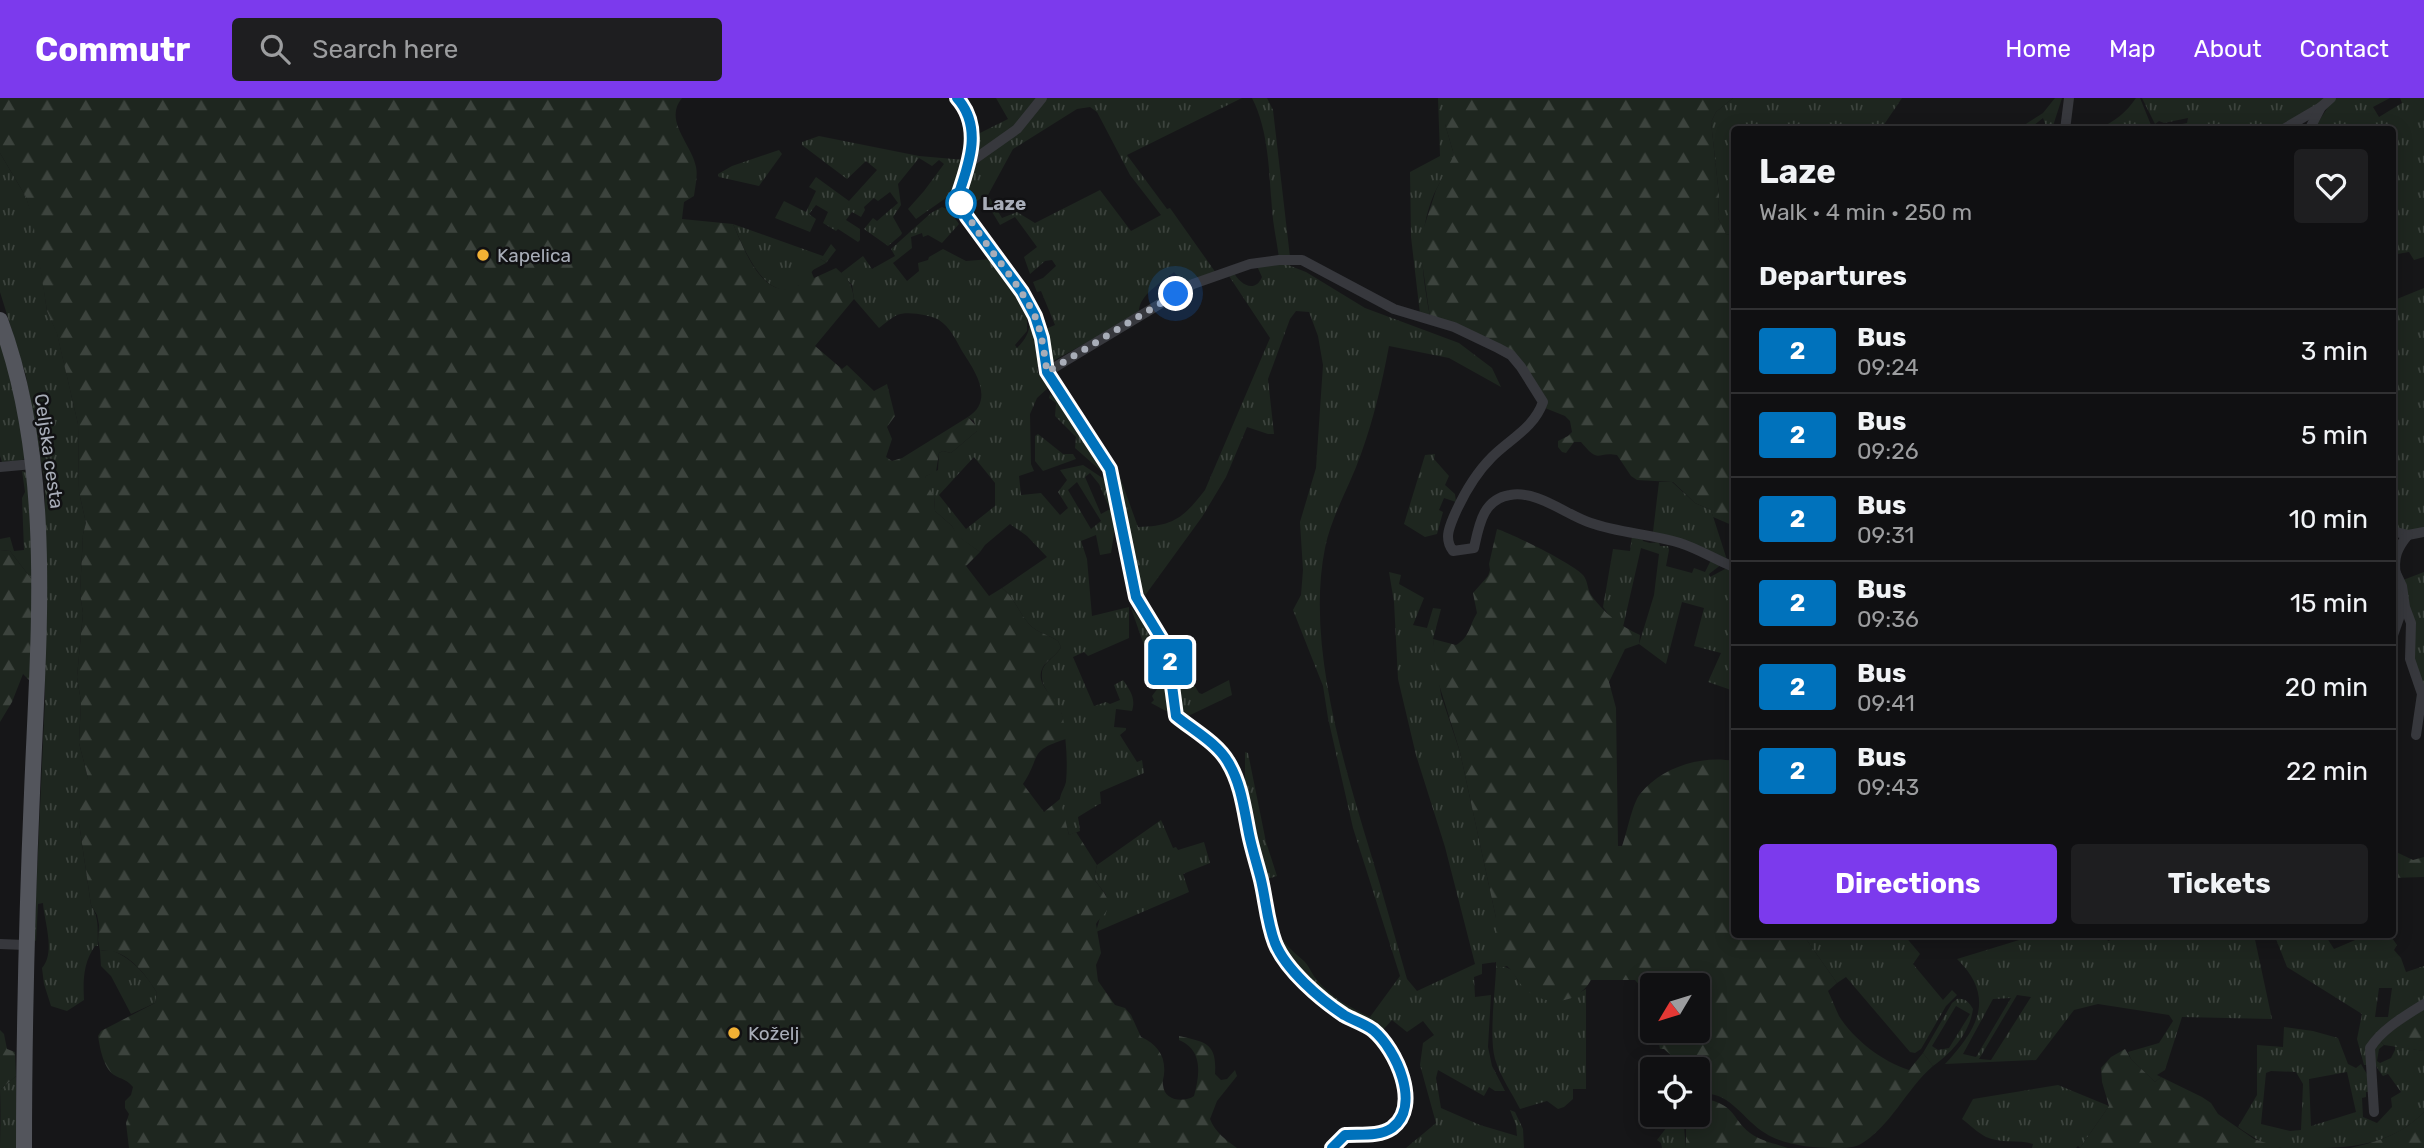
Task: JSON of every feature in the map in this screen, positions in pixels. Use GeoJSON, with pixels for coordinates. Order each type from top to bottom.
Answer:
{"type":"FeatureCollection","features":[{"type":"Feature","properties":{"kind":"main road","name":"Celjska cesta"},"geometry":{"type":"LineString","coordinates":[[0,320],[18,383],[33,464],[38,515],[37,656],[25,945],[24,1148]]}},
{"type":"Feature","properties":{"kind":"street"},"geometry":{"type":"LineString","coordinates":[[957,98],[966,108],[971,130],[969,163],[958,196],[967,217],[1022,292],[1035,316],[1042,338],[1047,372],[1110,469],[1136,597],[1167,648],[1176,716],[1210,742],[1227,760],[1237,780],[1261,882],[1266,916],[1276,945],[1318,997],[1373,1030],[1390,1050],[1404,1079],[1405,1109],[1400,1121],[1390,1130],[1375,1135],[1345,1135],[1332,1148]]}},
{"type":"Feature","properties":{"kind":"street"},"geometry":{"type":"LineString","coordinates":[[969,163],[1017,129],[1042,98]]}},
{"type":"Feature","properties":{"kind":"street"},"geometry":{"type":"LineString","coordinates":[[2065,126],[2068,98]]}},
{"type":"Feature","properties":{"kind":"street"},"geometry":{"type":"LineString","coordinates":[[2289,126],[2331,98]]}},
{"type":"Feature","properties":{"kind":"street"},"geometry":{"type":"LineString","coordinates":[[2311,126],[2321,107]]}},
{"type":"Feature","properties":{"kind":"street"},"geometry":{"type":"LineString","coordinates":[[1047,372],[1193,284],[1250,264],[1302,260],[1394,309],[1454,327],[1504,351],[1521,367],[1543,402],[1538,416],[1492,457],[1465,489],[1448,530],[1448,544],[1453,551],[1474,548],[1484,510],[1510,494],[1539,499],[1601,527],[1650,535],[1682,544],[1731,566]]}},
{"type":"Feature","properties":{"kind":"street"},"geometry":{"type":"LineString","coordinates":[[0,467],[33,464]]}},
{"type":"Feature","properties":{"kind":"street"},"geometry":{"type":"LineString","coordinates":[[2396,532],[2409,534],[2424,531]]}},
{"type":"Feature","properties":{"kind":"street"},"geometry":{"type":"LineString","coordinates":[[2396,554],[2400,544],[2409,534]]}},
{"type":"Feature","properties":{"kind":"street"},"geometry":{"type":"LineString","coordinates":[[2396,573],[2412,623],[2410,659],[2422,694],[2417,735]]}},
{"type":"Feature","properties":{"kind":"street"},"geometry":{"type":"LineString","coordinates":[[2396,583],[2399,618],[2396,627]]}},
{"type":"Feature","properties":{"kind":"street"},"geometry":{"type":"LineString","coordinates":[[0,944],[25,945]]}},
{"type":"Feature","properties":{"kind":"street"},"geometry":{"type":"LineString","coordinates":[[2374,1111],[2370,1048],[2387,1029],[2424,1004]]}},
{"type":"Feature","properties":{"kind":"green space"},"geometry":{"type":"Polygon","coordinates":[[[0,98],[682,98],[677,107],[677,124],[693,158],[697,174],[694,196],[684,202],[682,219],[733,224],[758,273],[774,286],[785,289],[799,285],[806,269],[821,259],[826,263],[811,271],[814,278],[836,268],[846,278],[851,285],[854,299],[815,346],[842,369],[847,365],[874,391],[887,384],[895,416],[887,427],[892,439],[886,457],[892,461],[902,458],[968,417],[977,427],[977,431],[951,453],[939,453],[936,472],[926,476],[925,481],[934,496],[935,511],[952,526],[958,536],[980,552],[966,566],[989,596],[1002,588],[1029,624],[1058,641],[1061,647],[1043,667],[1041,680],[1059,706],[1066,739],[1046,747],[1037,755],[1023,784],[1044,812],[1060,799],[1069,835],[1076,832],[1097,865],[1094,879],[1108,902],[1106,912],[1096,924],[1101,953],[1096,965],[1098,981],[1115,1005],[1125,1008],[1131,1015],[1141,1037],[1159,1051],[1164,1062],[1164,1090],[1175,1099],[1194,1096],[1198,1063],[1192,1050],[1179,1040],[1179,1036],[1197,1040],[1212,1050],[1215,1074],[1221,1080],[1227,1079],[1235,1070],[1237,1076],[1217,1101],[1210,1119],[1218,1132],[1237,1148],[129,1148],[126,1123],[129,1114],[125,1101],[131,1095],[133,1087],[107,1067],[98,1036],[101,1031],[155,1003],[157,993],[147,977],[126,957],[100,951],[99,925],[91,905],[79,823],[80,791],[82,783],[88,778],[79,743],[81,702],[77,677],[83,613],[80,593],[83,534],[86,523],[79,492],[78,424],[57,334],[47,311],[33,222],[26,197],[0,153],[0,98]]]}},
{"type":"Feature","properties":{"kind":"green space"},"geometry":{"type":"Polygon","coordinates":[[[996,98],[1040,98],[1024,119],[978,153],[975,149],[976,135],[1008,119],[996,98]]]}},
{"type":"Feature","properties":{"kind":"green space"},"geometry":{"type":"Polygon","coordinates":[[[1046,98],[1242,98],[1127,155],[1167,209],[1170,208],[1216,273],[1186,286],[1174,272],[1146,296],[1139,307],[1139,314],[1053,361],[1049,357],[1043,330],[1055,325],[1041,291],[1037,292],[1033,282],[1043,278],[1056,266],[1052,260],[1045,261],[1030,274],[1024,257],[1037,247],[1015,217],[1000,225],[983,197],[967,208],[965,193],[973,165],[1046,98]],[[1090,107],[1077,109],[1013,149],[988,195],[1002,218],[1017,212],[1035,223],[1100,190],[1131,231],[1161,215],[1130,175],[1097,112],[1090,107]]]}},
{"type":"Feature","properties":{"kind":"green space"},"geometry":{"type":"Polygon","coordinates":[[[1252,98],[1267,98],[1273,110],[1290,257],[1279,258],[1265,138],[1252,98]]]}},
{"type":"Feature","properties":{"kind":"green space"},"geometry":{"type":"Polygon","coordinates":[[[1438,98],[1445,98],[1445,124],[1454,155],[1434,194],[1425,225],[1422,255],[1430,317],[1420,314],[1411,237],[1410,172],[1440,156],[1438,98]]]}},
{"type":"Feature","properties":{"kind":"green space"},"geometry":{"type":"Polygon","coordinates":[[[1445,98],[1733,98],[1716,112],[1711,122],[1719,195],[1718,218],[1726,234],[1731,235],[1731,525],[1713,517],[1711,510],[1695,503],[1673,482],[1637,480],[1631,476],[1617,455],[1595,455],[1581,442],[1574,442],[1566,453],[1562,452],[1558,441],[1572,432],[1570,421],[1565,416],[1540,406],[1505,353],[1430,317],[1421,255],[1423,230],[1436,190],[1454,155],[1445,124],[1445,98]]]}},
{"type":"Feature","properties":{"kind":"green space"},"geometry":{"type":"Polygon","coordinates":[[[1733,98],[1902,98],[1883,126],[1731,126],[1731,235],[1726,234],[1718,218],[1719,195],[1711,122],[1716,112],[1733,98]]]}},
{"type":"Feature","properties":{"kind":"green space"},"geometry":{"type":"Polygon","coordinates":[[[2055,98],[2062,98],[2053,126],[2046,126],[2043,118],[2033,126],[2023,126],[2043,113],[2055,98]]]}},
{"type":"Feature","properties":{"kind":"green space"},"geometry":{"type":"Polygon","coordinates":[[[2136,98],[2140,98],[2151,125],[2104,126],[2119,116],[2136,98]]]}},
{"type":"Feature","properties":{"kind":"green space"},"geometry":{"type":"Polygon","coordinates":[[[2142,98],[2327,98],[2284,126],[2172,126],[2187,123],[2188,118],[2164,123],[2159,121],[2155,124],[2142,98]]]}},
{"type":"Feature","properties":{"kind":"green space"},"geometry":{"type":"Polygon","coordinates":[[[2334,98],[2390,98],[2373,107],[2379,117],[2402,103],[2400,98],[2424,98],[2424,257],[2414,260],[2409,252],[2396,254],[2396,126],[2316,126],[2334,98]]]}},
{"type":"Feature","properties":{"kind":"green space"},"geometry":{"type":"Polygon","coordinates":[[[819,136],[919,156],[965,160],[953,193],[916,219],[908,209],[944,164],[939,160],[932,166],[919,158],[898,184],[901,205],[893,217],[901,235],[888,246],[864,229],[873,218],[877,221],[898,203],[890,192],[878,201],[874,198],[864,207],[861,217],[852,212],[846,220],[860,229],[858,242],[823,223],[828,212],[816,205],[809,214],[816,219],[810,232],[775,218],[784,201],[806,212],[816,191],[809,187],[816,177],[849,201],[877,170],[866,161],[847,179],[802,145],[802,142],[819,136]]]}},
{"type":"Feature","properties":{"kind":"green space"},"geometry":{"type":"Polygon","coordinates":[[[779,150],[782,154],[759,186],[719,177],[718,174],[732,166],[779,150]]]}},
{"type":"Feature","properties":{"kind":"green space"},"geometry":{"type":"Polygon","coordinates":[[[0,153],[26,197],[34,222],[47,311],[57,333],[78,424],[79,492],[86,523],[83,534],[80,593],[83,613],[77,677],[81,702],[79,743],[88,778],[79,823],[91,905],[97,920],[98,946],[91,952],[86,966],[84,1000],[67,1011],[51,1006],[44,984],[42,968],[49,945],[43,903],[38,904],[36,941],[34,940],[45,700],[45,483],[26,376],[0,292],[0,153]]]}},
{"type":"Feature","properties":{"kind":"green space"},"geometry":{"type":"Polygon","coordinates":[[[942,207],[949,210],[959,224],[942,243],[928,235],[923,237],[922,233],[911,237],[912,248],[893,263],[907,281],[919,271],[918,263],[928,260],[943,249],[966,261],[991,259],[1027,307],[1027,331],[1015,345],[1017,348],[1028,332],[1029,314],[1033,317],[1042,361],[1037,367],[1041,378],[1050,386],[1037,398],[1030,414],[1031,464],[1034,471],[1019,476],[1021,495],[1041,493],[1060,515],[1068,508],[1058,492],[1067,480],[1060,470],[1083,465],[1107,481],[1116,521],[1111,553],[1100,555],[1096,535],[1081,541],[1087,559],[1092,616],[1129,607],[1129,638],[1088,656],[1084,652],[1073,657],[1094,706],[1120,700],[1114,685],[1123,680],[1128,687],[1133,698],[1132,711],[1116,709],[1114,727],[1126,728],[1120,735],[1137,762],[1142,760],[1144,773],[1100,792],[1101,803],[1078,817],[1080,831],[1069,835],[1060,802],[1067,774],[1063,724],[1060,710],[1042,680],[1044,666],[1061,647],[1058,641],[1029,624],[1002,588],[1047,557],[1027,536],[1010,524],[980,552],[957,536],[952,526],[935,511],[934,496],[924,481],[926,476],[938,470],[939,453],[951,453],[977,431],[974,421],[968,417],[980,402],[977,376],[943,323],[930,317],[907,313],[897,315],[879,328],[854,299],[852,285],[841,273],[863,256],[872,269],[895,256],[891,249],[931,213],[942,207]],[[974,457],[939,495],[966,529],[995,506],[995,483],[974,457]],[[1090,473],[1085,477],[1101,514],[1110,509],[1099,484],[1090,473]],[[1077,482],[1068,490],[1091,529],[1101,521],[1077,482]]]}},
{"type":"Feature","properties":{"kind":"green space"},"geometry":{"type":"Polygon","coordinates":[[[733,224],[823,256],[831,244],[836,250],[826,263],[821,259],[799,285],[787,290],[776,288],[757,271],[733,224]]]}},
{"type":"Feature","properties":{"kind":"green space"},"geometry":{"type":"Polygon","coordinates":[[[1256,264],[1288,265],[1306,272],[1365,308],[1459,343],[1492,368],[1501,387],[1449,358],[1389,346],[1366,441],[1332,523],[1325,548],[1320,585],[1320,623],[1330,701],[1349,779],[1407,979],[1417,991],[1475,964],[1445,847],[1416,755],[1398,679],[1394,602],[1389,572],[1401,575],[1399,584],[1424,598],[1413,625],[1427,628],[1433,608],[1441,609],[1433,639],[1441,695],[1460,752],[1496,918],[1496,962],[1482,964],[1482,974],[1474,977],[1475,997],[1491,995],[1488,1047],[1492,1066],[1505,1091],[1495,1091],[1489,1087],[1484,1096],[1438,1070],[1436,1078],[1441,1108],[1480,1125],[1517,1136],[1510,1110],[1515,1112],[1523,1129],[1524,1148],[1406,1148],[1436,1123],[1420,1065],[1423,1043],[1434,1035],[1423,1021],[1407,1032],[1392,1020],[1380,1033],[1348,1012],[1304,976],[1292,962],[1273,928],[1276,928],[1328,992],[1370,1017],[1400,976],[1353,828],[1323,686],[1293,610],[1301,595],[1303,570],[1300,522],[1316,468],[1323,365],[1318,336],[1309,312],[1296,311],[1290,319],[1268,379],[1274,434],[1247,427],[1226,477],[1202,517],[1141,601],[1111,464],[1116,466],[1138,527],[1161,525],[1177,519],[1205,490],[1270,338],[1227,273],[1233,271],[1243,283],[1255,285],[1262,277],[1256,264]]]}},
{"type":"Feature","properties":{"kind":"green space"},"geometry":{"type":"Polygon","coordinates":[[[2424,288],[2424,527],[2412,532],[2396,530],[2396,299],[2424,288]]]}},
{"type":"Feature","properties":{"kind":"green space"},"geometry":{"type":"Polygon","coordinates":[[[0,335],[14,379],[26,458],[20,461],[2,462],[0,456],[0,335]]]}},
{"type":"Feature","properties":{"kind":"green space"},"geometry":{"type":"Polygon","coordinates":[[[1050,394],[1058,400],[1106,470],[1104,472],[1075,448],[1076,437],[1055,416],[1056,403],[1049,398],[1050,394]]]}},
{"type":"Feature","properties":{"kind":"green space"},"geometry":{"type":"Polygon","coordinates":[[[1038,434],[1063,454],[1073,454],[1076,459],[1043,471],[1035,461],[1035,436],[1038,434]]]}},
{"type":"Feature","properties":{"kind":"green space"},"geometry":{"type":"Polygon","coordinates":[[[1435,454],[1434,459],[1449,476],[1445,485],[1455,494],[1456,502],[1444,498],[1439,510],[1443,512],[1437,534],[1425,537],[1404,524],[1425,455],[1435,454]]]}},
{"type":"Feature","properties":{"kind":"green space"},"geometry":{"type":"Polygon","coordinates":[[[22,471],[28,473],[33,581],[10,551],[0,550],[0,539],[10,537],[14,551],[24,550],[22,498],[25,492],[22,471]]]}},
{"type":"Feature","properties":{"kind":"green space"},"geometry":{"type":"Polygon","coordinates":[[[1659,482],[1672,482],[1695,503],[1711,510],[1728,563],[1689,541],[1653,532],[1659,482]]]}},
{"type":"Feature","properties":{"kind":"green space"},"geometry":{"type":"Polygon","coordinates":[[[1497,529],[1577,570],[1585,577],[1591,595],[1601,608],[1640,635],[1639,644],[1625,649],[1609,682],[1616,708],[1618,846],[1622,846],[1637,799],[1659,777],[1683,765],[1696,762],[1731,761],[1731,938],[1806,938],[1837,983],[1828,991],[1839,1016],[1852,1033],[1879,1055],[1899,1066],[1909,1070],[1923,1053],[1933,1066],[1880,1128],[1859,1145],[1843,1148],[1798,1145],[1765,1133],[1727,1100],[1710,1094],[1710,1057],[1673,1057],[1660,1049],[1659,1043],[1710,1043],[1710,973],[1640,973],[1640,986],[1635,980],[1591,980],[1578,995],[1551,1001],[1541,999],[1524,988],[1507,966],[1496,969],[1496,918],[1460,752],[1437,678],[1433,639],[1456,645],[1467,635],[1477,613],[1473,593],[1490,570],[1497,529]]]}},
{"type":"Feature","properties":{"kind":"green space"},"geometry":{"type":"Polygon","coordinates":[[[1632,536],[1641,536],[1643,541],[1659,542],[1660,546],[1668,546],[1666,566],[1692,573],[1694,568],[1705,572],[1712,558],[1722,564],[1709,574],[1710,577],[1725,569],[1731,570],[1731,690],[1708,682],[1721,653],[1694,646],[1704,608],[1682,602],[1666,664],[1639,644],[1654,595],[1659,554],[1641,548],[1623,627],[1610,617],[1603,607],[1613,549],[1630,551],[1632,536]]]}},
{"type":"Feature","properties":{"kind":"green space"},"geometry":{"type":"Polygon","coordinates":[[[0,550],[10,551],[33,581],[32,663],[29,680],[23,674],[12,702],[0,722],[0,550]]]}},
{"type":"Feature","properties":{"kind":"green space"},"geometry":{"type":"Polygon","coordinates":[[[2424,572],[2424,690],[2413,659],[2410,611],[2403,580],[2424,572]]]}},
{"type":"Feature","properties":{"kind":"green space"},"geometry":{"type":"Polygon","coordinates":[[[1131,608],[1154,644],[1162,668],[1169,710],[1151,703],[1158,688],[1155,679],[1145,679],[1146,651],[1131,608]]]}},
{"type":"Feature","properties":{"kind":"green space"},"geometry":{"type":"Polygon","coordinates":[[[1172,651],[1199,693],[1202,694],[1229,680],[1232,695],[1184,718],[1179,709],[1172,651]]]}},
{"type":"Feature","properties":{"kind":"green space"},"geometry":{"type":"Polygon","coordinates":[[[1245,752],[1248,753],[1266,842],[1277,876],[1264,880],[1263,874],[1266,873],[1261,866],[1245,793],[1245,752]]]}},
{"type":"Feature","properties":{"kind":"green space"},"geometry":{"type":"Polygon","coordinates":[[[1161,820],[1173,848],[1178,850],[1204,842],[1210,863],[1183,874],[1189,892],[1096,932],[1106,895],[1094,879],[1097,865],[1161,820]]]}},
{"type":"Feature","properties":{"kind":"green space"},"geometry":{"type":"Polygon","coordinates":[[[2396,852],[2413,860],[2424,857],[2424,877],[2396,878],[2396,852]]]}},
{"type":"Feature","properties":{"kind":"green space"},"geometry":{"type":"Polygon","coordinates":[[[1907,938],[1920,954],[1913,964],[1943,1000],[1952,990],[1957,995],[1946,1006],[1921,1049],[1915,1053],[1910,1052],[1846,977],[1837,983],[1806,939],[1907,938]]]}},
{"type":"Feature","properties":{"kind":"green space"},"geometry":{"type":"Polygon","coordinates":[[[2026,938],[2106,938],[2108,941],[2116,938],[2255,938],[2272,1019],[2182,1017],[2165,1070],[2157,1075],[2161,1077],[2155,1082],[2131,1059],[2128,1052],[2159,1043],[2173,1021],[2169,1015],[2098,1004],[2074,1010],[2036,1060],[1945,1064],[1966,1038],[1978,1013],[1976,987],[1957,959],[2026,938]],[[2017,995],[1979,1059],[1991,1060],[2031,997],[2017,995]],[[2011,998],[1993,999],[1963,1054],[1976,1057],[2011,998]]]}},
{"type":"Feature","properties":{"kind":"green space"},"geometry":{"type":"Polygon","coordinates":[[[2279,938],[2327,938],[2334,949],[2360,938],[2392,938],[2397,945],[2394,950],[2401,958],[2406,972],[2424,966],[2424,1001],[2375,1036],[2367,1065],[2364,1065],[2357,1039],[2362,1014],[2287,967],[2276,939],[2279,938]],[[2379,988],[2375,1017],[2388,1017],[2392,988],[2379,988]]]}},
{"type":"Feature","properties":{"kind":"green space"},"geometry":{"type":"Polygon","coordinates":[[[110,950],[131,961],[143,973],[157,993],[155,1003],[131,1014],[111,976],[101,966],[100,951],[110,950]]]}},
{"type":"Feature","properties":{"kind":"green space"},"geometry":{"type":"Polygon","coordinates":[[[1503,966],[1512,970],[1518,981],[1566,1000],[1586,989],[1586,1089],[1573,1089],[1573,1099],[1564,1107],[1558,1109],[1547,1101],[1520,1109],[1500,1072],[1493,1050],[1492,1027],[1496,969],[1503,966]]]}},
{"type":"Feature","properties":{"kind":"green space"},"geometry":{"type":"Polygon","coordinates":[[[1962,999],[1970,1004],[1973,1009],[1971,1018],[1959,1041],[1933,1066],[1923,1053],[1952,1003],[1962,999]],[[1956,1006],[1932,1046],[1938,1050],[1949,1048],[1970,1014],[1956,1006]]]}},
{"type":"Feature","properties":{"kind":"green space"},"geometry":{"type":"Polygon","coordinates":[[[2424,1007],[2424,1051],[2384,1045],[2379,1040],[2424,1007]]]}},
{"type":"Feature","properties":{"kind":"green space"},"geometry":{"type":"Polygon","coordinates":[[[2284,1027],[2338,1038],[2348,1064],[2356,1068],[2361,1064],[2368,1076],[2370,1092],[2366,1092],[2366,1097],[2362,1098],[2363,1117],[2377,1123],[2392,1107],[2391,1098],[2401,1092],[2388,1074],[2383,1076],[2375,1063],[2374,1055],[2379,1040],[2384,1045],[2379,1049],[2377,1061],[2380,1063],[2391,1058],[2395,1046],[2424,1051],[2424,1112],[2400,1131],[2359,1145],[2282,1148],[2264,1143],[2238,1127],[2257,1095],[2257,1045],[2283,1047],[2284,1027]],[[2296,1072],[2266,1073],[2261,1124],[2290,1131],[2301,1130],[2303,1084],[2296,1072]],[[2347,1072],[2309,1079],[2311,1126],[2356,1112],[2347,1072]]]}},
{"type":"Feature","properties":{"kind":"green space"},"geometry":{"type":"Polygon","coordinates":[[[0,1030],[4,1034],[7,1049],[15,1052],[16,1076],[1,1089],[0,1118],[0,1030]]]}},
{"type":"Feature","properties":{"kind":"green space"},"geometry":{"type":"Polygon","coordinates":[[[2125,1049],[2131,1059],[2155,1082],[2161,1077],[2202,1097],[2211,1103],[2218,1114],[2254,1139],[2281,1148],[2080,1148],[2109,1106],[2101,1068],[2111,1057],[2125,1049]]]}},
{"type":"Feature","properties":{"kind":"green space"},"geometry":{"type":"Polygon","coordinates":[[[16,1076],[16,1148],[0,1148],[1,1089],[16,1076]]]}},
{"type":"Feature","properties":{"kind":"green space"},"geometry":{"type":"Polygon","coordinates":[[[2058,1085],[2109,1106],[2080,1148],[2032,1148],[2033,1144],[1992,1139],[1962,1119],[1973,1099],[2058,1085]]]}},
{"type":"Feature","properties":{"kind":"green space"},"geometry":{"type":"Polygon","coordinates":[[[1710,1100],[1729,1109],[1754,1136],[1788,1148],[1686,1148],[1686,1127],[1710,1127],[1710,1100]]]}},
{"type":"Feature","properties":{"kind":"green space"},"geometry":{"type":"Polygon","coordinates":[[[2424,1112],[2424,1148],[2350,1148],[2390,1136],[2408,1126],[2424,1112]]]}},
{"type":"Feature","properties":{"kind":"green space"},"geometry":{"type":"Polygon","coordinates":[[[1667,1127],[1684,1127],[1686,1148],[1662,1148],[1657,1140],[1667,1127]]]}},
{"type":"Feature","properties":{"kind":"bus line","name":"2"},"geometry":{"type":"LineString","coordinates":[[957,98],[966,108],[971,130],[971,158],[958,196],[967,217],[1022,292],[1035,316],[1042,338],[1047,372],[1110,469],[1136,597],[1167,648],[1176,716],[1210,742],[1227,760],[1237,780],[1261,882],[1266,916],[1276,945],[1318,997],[1373,1030],[1390,1050],[1404,1079],[1405,1109],[1400,1121],[1390,1130],[1375,1135],[1345,1135],[1338,1139],[1332,1148]]}},
{"type":"Feature","properties":{"kind":"place","name":"Laze"},"geometry":{"type":"Point","coordinates":[961,203]}},
{"type":"Feature","properties":{"kind":"place","name":"Kapelica"},"geometry":{"type":"Point","coordinates":[483,255]}},
{"type":"Feature","properties":{"kind":"place","name":"Koželj"},"geometry":{"type":"Point","coordinates":[734,1033]}},
{"type":"Feature","properties":{"kind":"route"},"geometry":{"type":"LineString","coordinates":[[961,203],[958,196],[967,217],[1022,292],[1035,316],[1042,338],[1047,372],[1176,294]]}}]}
